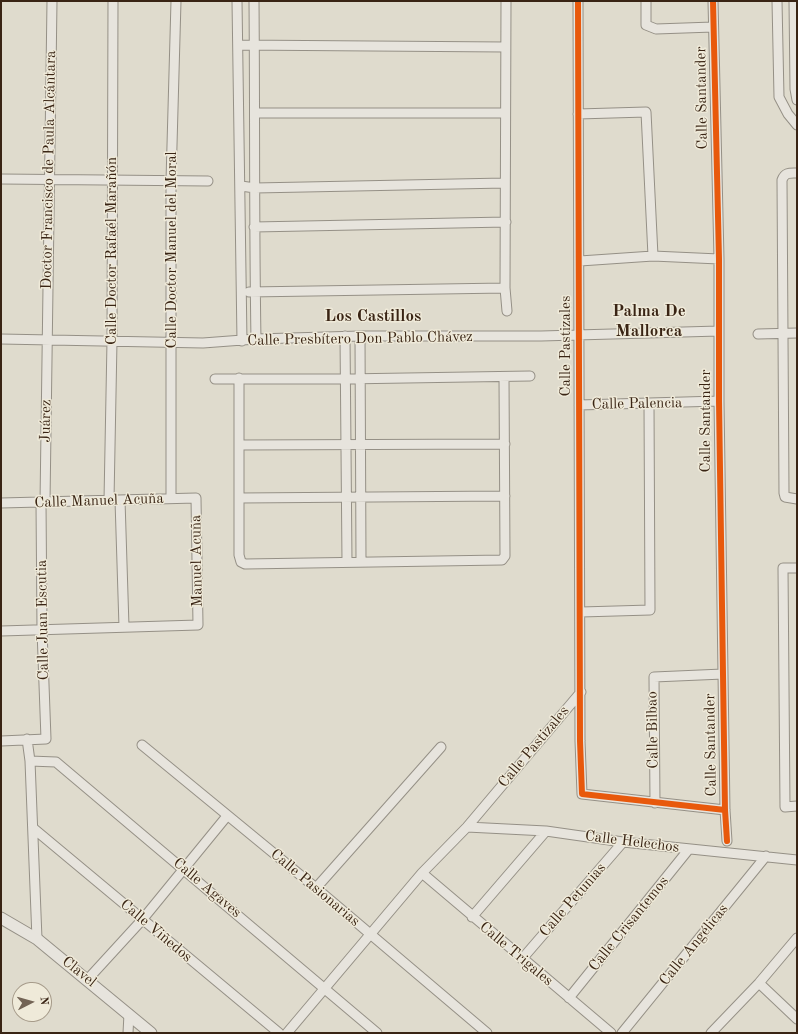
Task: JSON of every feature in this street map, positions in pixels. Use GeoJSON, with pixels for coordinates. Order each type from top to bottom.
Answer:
{"type":"FeatureCollection","features":[{"type":"Feature","properties":{"kind":"street","name":"Doctor Francisco de Paula Alcántara"},"geometry":{"type":"LineString","coordinates":[[47,340],[52,1]]}},
{"type":"Feature","properties":{"kind":"street","name":"Calle Doctor Rafaél Marañón"},"geometry":{"type":"LineString","coordinates":[[109,500],[112,340],[113,1]]}},
{"type":"Feature","properties":{"kind":"street","name":"Calle Doctor Manuel del Moral"},"geometry":{"type":"LineString","coordinates":[[172,498],[171,181],[176,1]]}},
{"type":"Feature","properties":{"kind":"street"},"geometry":{"type":"LineString","coordinates":[[237,1],[241,186],[242,341]]}},
{"type":"Feature","properties":{"kind":"street"},"geometry":{"type":"LineString","coordinates":[[254,1],[254,227],[256,339]]}},
{"type":"Feature","properties":{"kind":"street"},"geometry":{"type":"LineString","coordinates":[[506,1],[505,288],[507,310]]}},
{"type":"Feature","properties":{"kind":"street","name":"Calle Pastizales"},"geometry":{"type":"LineString","coordinates":[[287,1033],[422,873],[467,827],[580,692],[580,261],[578,1]]}},
{"type":"Feature","properties":{"kind":"street"},"geometry":{"type":"LineString","coordinates":[[646,1],[646,25],[656,29],[713,27]]}},
{"type":"Feature","properties":{"kind":"street","name":"Calle Santander"},"geometry":{"type":"LineString","coordinates":[[713,1],[719,259],[719,401],[725,810],[727,841]]}},
{"type":"Feature","properties":{"kind":"street"},"geometry":{"type":"LineString","coordinates":[[777,1],[778,86],[781,101],[788,114],[797,125]]}},
{"type":"Feature","properties":{"kind":"street"},"geometry":{"type":"LineString","coordinates":[[781,101],[797,100],[795,89],[794,1]]}},
{"type":"Feature","properties":{"kind":"street"},"geometry":{"type":"LineString","coordinates":[[238,45],[506,47]]}},
{"type":"Feature","properties":{"kind":"street"},"geometry":{"type":"LineString","coordinates":[[578,114],[646,112],[653,256]]}},
{"type":"Feature","properties":{"kind":"street"},"geometry":{"type":"LineString","coordinates":[[255,113],[505,113]]}},
{"type":"Feature","properties":{"kind":"street"},"geometry":{"type":"LineString","coordinates":[[797,173],[787,173],[784,175],[782,180],[784,493],[785,497],[797,499]]}},
{"type":"Feature","properties":{"kind":"street"},"geometry":{"type":"LineString","coordinates":[[1,179],[208,181]]}},
{"type":"Feature","properties":{"kind":"street"},"geometry":{"type":"LineString","coordinates":[[241,186],[255,188],[505,183]]}},
{"type":"Feature","properties":{"kind":"street"},"geometry":{"type":"LineString","coordinates":[[254,227],[506,222]]}},
{"type":"Feature","properties":{"kind":"street"},"geometry":{"type":"LineString","coordinates":[[580,261],[653,256],[719,259]]}},
{"type":"Feature","properties":{"kind":"street"},"geometry":{"type":"LineString","coordinates":[[242,292],[505,288]]}},
{"type":"Feature","properties":{"kind":"street","name":"Calle Presbítero Don Pablo Chávez"},"geometry":{"type":"LineString","coordinates":[[1,338],[202,343],[256,339],[345,336],[579,335],[719,331]]}},
{"type":"Feature","properties":{"kind":"street"},"geometry":{"type":"LineString","coordinates":[[758,334],[797,333]]}},
{"type":"Feature","properties":{"kind":"street"},"geometry":{"type":"LineString","coordinates":[[345,336],[347,562]]}},
{"type":"Feature","properties":{"kind":"street"},"geometry":{"type":"LineString","coordinates":[[360,336],[361,561]]}},
{"type":"Feature","properties":{"kind":"street","name":"Juárez"},"geometry":{"type":"LineString","coordinates":[[43,502],[47,340]]}},
{"type":"Feature","properties":{"kind":"street"},"geometry":{"type":"LineString","coordinates":[[215,379],[359,379],[530,376]]}},
{"type":"Feature","properties":{"kind":"street"},"geometry":{"type":"LineString","coordinates":[[239,378],[239,555],[241,562],[245,564],[502,560],[505,556],[504,377]]}},
{"type":"Feature","properties":{"kind":"street","name":"Calle Palencia"},"geometry":{"type":"LineString","coordinates":[[579,405],[719,401]]}},
{"type":"Feature","properties":{"kind":"street"},"geometry":{"type":"LineString","coordinates":[[581,612],[650,610],[649,404]]}},
{"type":"Feature","properties":{"kind":"street"},"geometry":{"type":"LineString","coordinates":[[239,445],[505,444]]}},
{"type":"Feature","properties":{"kind":"street"},"geometry":{"type":"LineString","coordinates":[[240,498],[505,496]]}},
{"type":"Feature","properties":{"kind":"street","name":"Calle Manuel Acuña"},"geometry":{"type":"LineString","coordinates":[[1,504],[196,498]]}},
{"type":"Feature","properties":{"kind":"street","name":"Manuel Acuña"},"geometry":{"type":"LineString","coordinates":[[124,627],[198,625],[196,498]]}},
{"type":"Feature","properties":{"kind":"street"},"geometry":{"type":"LineString","coordinates":[[1,632],[124,627],[120,500]]}},
{"type":"Feature","properties":{"kind":"street","name":"Calle Juan Escutia"},"geometry":{"type":"LineString","coordinates":[[27,739],[46,739],[42,630],[43,502]]}},
{"type":"Feature","properties":{"kind":"street"},"geometry":{"type":"LineString","coordinates":[[797,568],[783,568],[785,807],[797,806]]}},
{"type":"Feature","properties":{"kind":"street","name":"Calle Bilbao"},"geometry":{"type":"LineString","coordinates":[[655,803],[654,677],[723,674]]}},
{"type":"Feature","properties":{"kind":"street"},"geometry":{"type":"LineString","coordinates":[[580,692],[582,794],[725,810]]}},
{"type":"Feature","properties":{"kind":"street"},"geometry":{"type":"LineString","coordinates":[[1,741],[27,739],[30,761],[37,939]]}},
{"type":"Feature","properties":{"kind":"street","name":"Calle Pasionarias"},"geometry":{"type":"LineString","coordinates":[[142,745],[316,888],[487,1033]]}},
{"type":"Feature","properties":{"kind":"street"},"geometry":{"type":"LineString","coordinates":[[316,888],[442,747]]}},
{"type":"Feature","properties":{"kind":"street","name":"Calle Agaves"},"geometry":{"type":"LineString","coordinates":[[30,761],[56,762],[184,868],[377,1033]]}},
{"type":"Feature","properties":{"kind":"street"},"geometry":{"type":"LineString","coordinates":[[88,979],[142,920],[227,816]]}},
{"type":"Feature","properties":{"kind":"street","name":"Calle Helechos"},"geometry":{"type":"LineString","coordinates":[[467,827],[546,831],[623,842],[797,860]]}},
{"type":"Feature","properties":{"kind":"street","name":"Calle Viñedos"},"geometry":{"type":"LineString","coordinates":[[33,828],[279,1033]]}},
{"type":"Feature","properties":{"kind":"street"},"geometry":{"type":"LineString","coordinates":[[472,917],[546,831]]}},
{"type":"Feature","properties":{"kind":"street","name":"Calle Petunias"},"geometry":{"type":"LineString","coordinates":[[522,959],[623,842]]}},
{"type":"Feature","properties":{"kind":"street","name":"Calle Crisantemos"},"geometry":{"type":"LineString","coordinates":[[569,998],[690,849]]}},
{"type":"Feature","properties":{"kind":"street","name":"Calle Angélicas"},"geometry":{"type":"LineString","coordinates":[[622,1033],[766,856]]}},
{"type":"Feature","properties":{"kind":"street","name":"Calle Trigales"},"geometry":{"type":"LineString","coordinates":[[422,873],[472,917],[611,1033]]}},
{"type":"Feature","properties":{"kind":"street","name":"Clavel"},"geometry":{"type":"LineString","coordinates":[[3,921],[37,939],[88,979],[151,1033]]}},
{"type":"Feature","properties":{"kind":"street"},"geometry":{"type":"LineString","coordinates":[[711,1033],[759,983],[797,939]]}},
{"type":"Feature","properties":{"kind":"street"},"geometry":{"type":"LineString","coordinates":[[759,983],[797,1019]]}},
{"type":"Feature","properties":{"kind":"street"},"geometry":{"type":"LineString","coordinates":[[128,1033],[129,1014]]}},
{"type":"Feature","properties":{"kind":"cycle path"},"geometry":{"type":"LineString","coordinates":[[578,1],[580,741],[582,794],[725,810]]}},
{"type":"Feature","properties":{"kind":"cycle path"},"geometry":{"type":"LineString","coordinates":[[713,1],[719,259],[719,401],[725,810],[727,841]]}},
{"type":"Feature","properties":{"kind":"district","name":"Los Castillos"},"geometry":{"type":"Point","coordinates":[373,317]}},
{"type":"Feature","properties":{"kind":"district","name":"Palma De Mallorca"},"geometry":{"type":"Point","coordinates":[649,322]}}]}
